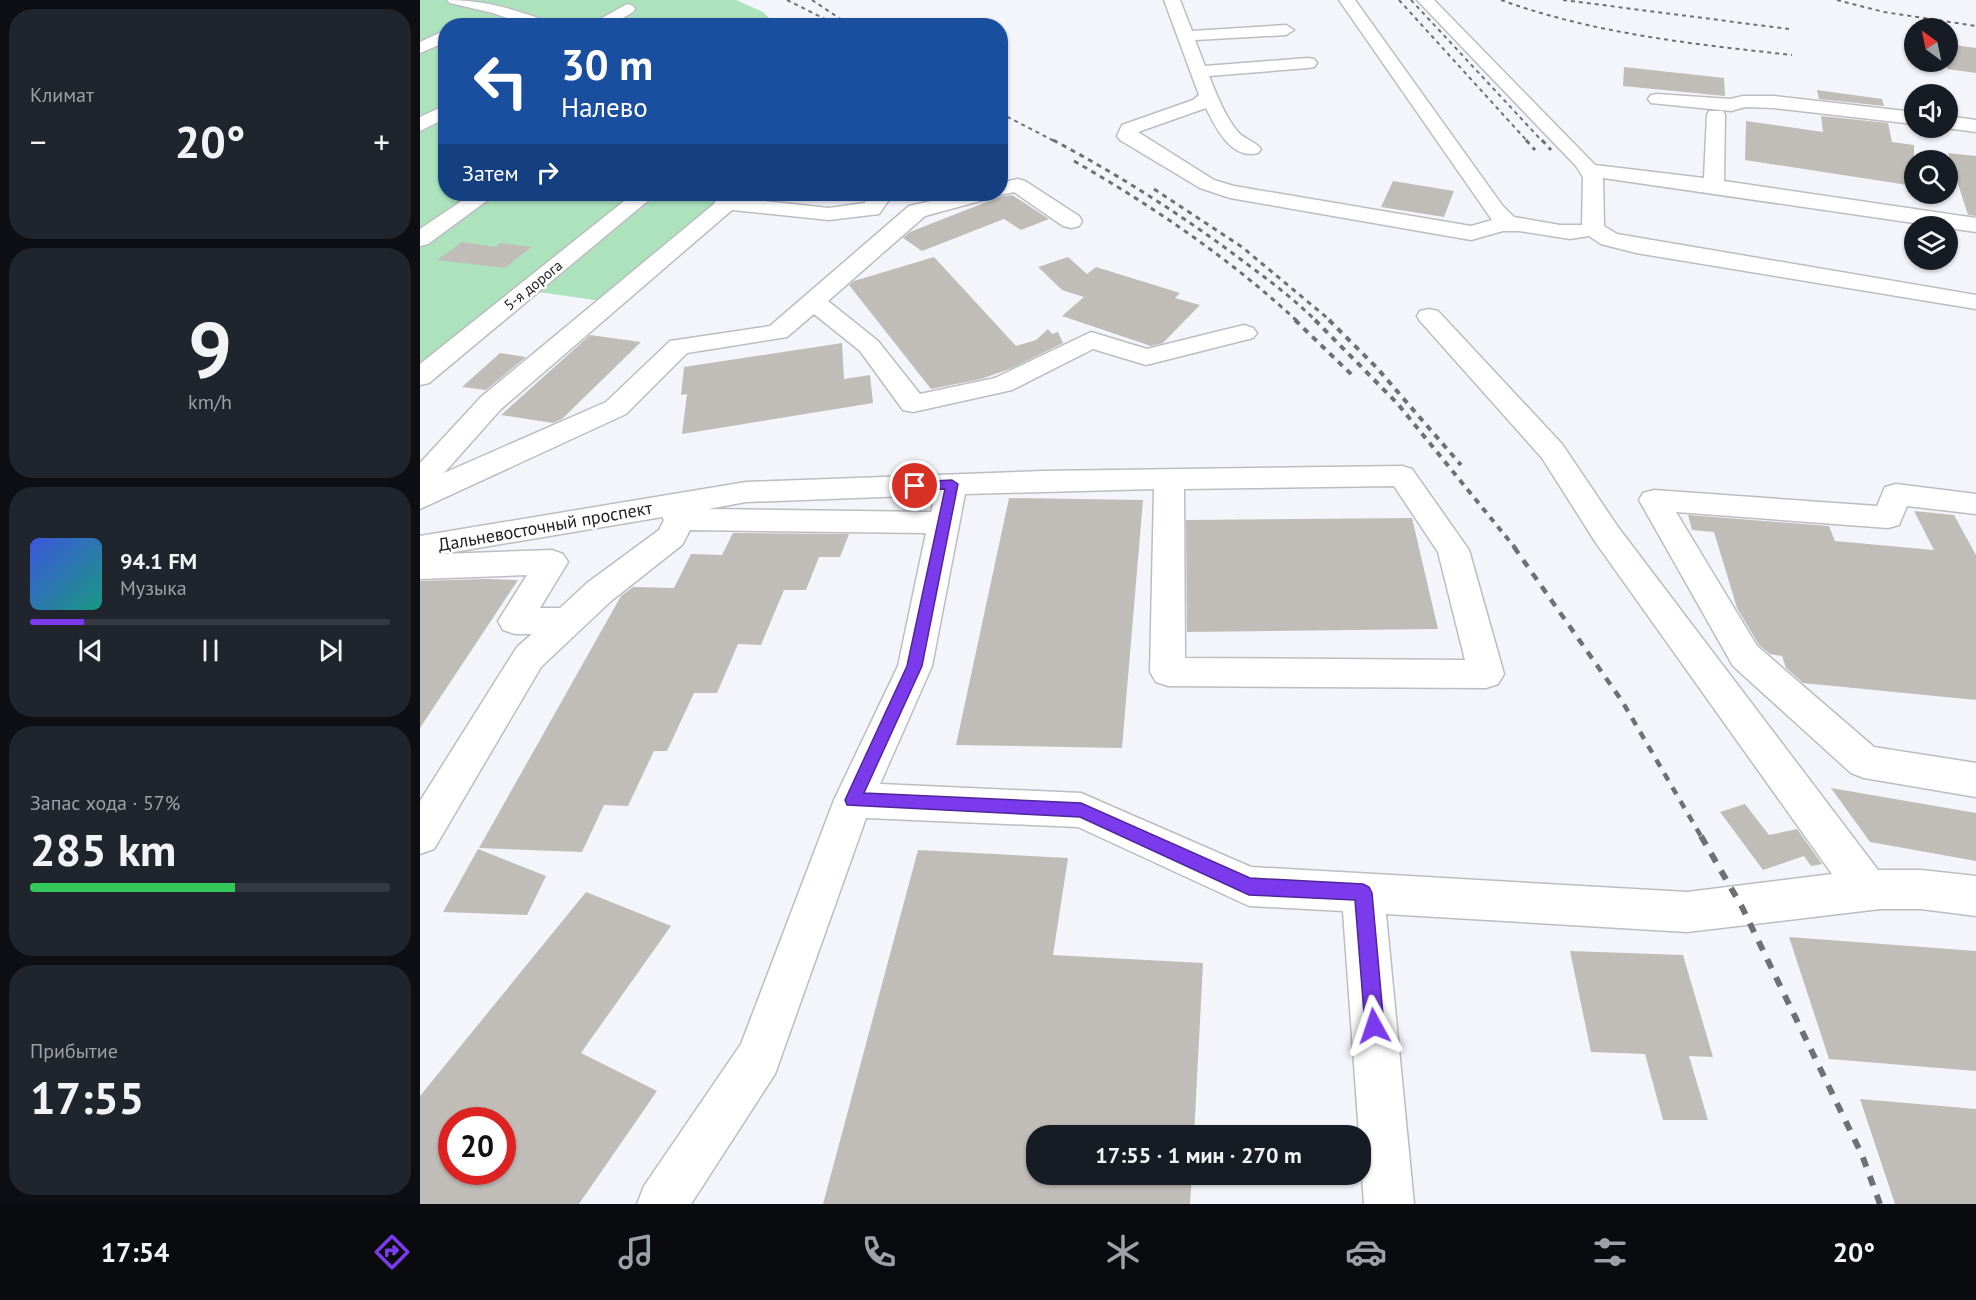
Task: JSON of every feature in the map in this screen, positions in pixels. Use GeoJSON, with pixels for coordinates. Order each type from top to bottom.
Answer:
{"type":"FeatureCollection","features":[{"type":"Feature","properties":{"kind":"street"},"geometry":{"type":"LineString","coordinates":[[455,0],[497,9],[523,18]]}},
{"type":"Feature","properties":{"kind":"street"},"geometry":{"type":"LineString","coordinates":[[478,18],[514,0]]}},
{"type":"Feature","properties":{"kind":"street"},"geometry":{"type":"LineString","coordinates":[[1172,0],[1208,96],[1232,137],[1251,149]]}},
{"type":"Feature","properties":{"kind":"street"},"geometry":{"type":"LineString","coordinates":[[1347,0],[1494,210],[1507,223]]}},
{"type":"Feature","properties":{"kind":"street"},"geometry":{"type":"LineString","coordinates":[[1425,0],[1589,170],[1593,177],[1593,229]]}},
{"type":"Feature","properties":{"kind":"street"},"geometry":{"type":"LineString","coordinates":[[611,18],[627,9]]}},
{"type":"Feature","properties":{"kind":"street"},"geometry":{"type":"LineString","coordinates":[[1185,36],[1286,30]]}},
{"type":"Feature","properties":{"kind":"street"},"geometry":{"type":"LineString","coordinates":[[420,48],[438,39]]}},
{"type":"Feature","properties":{"kind":"street"},"geometry":{"type":"LineString","coordinates":[[1199,72],[1308,63]]}},
{"type":"Feature","properties":{"kind":"street"},"geometry":{"type":"LineString","coordinates":[[1208,96],[1200,104],[1129,129],[1127,135],[1207,184],[1230,192],[1471,233],[1484,232],[1507,223],[1577,234],[1593,229],[1609,239],[1636,246],[1976,302]]}},
{"type":"Feature","properties":{"kind":"street"},"geometry":{"type":"LineString","coordinates":[[1657,99],[1731,105],[1743,101],[1774,102],[1904,117]]}},
{"type":"Feature","properties":{"kind":"street"},"geometry":{"type":"LineString","coordinates":[[420,125],[438,115]]}},
{"type":"Feature","properties":{"kind":"street"},"geometry":{"type":"LineString","coordinates":[[1714,186],[1716,115]]}},
{"type":"Feature","properties":{"kind":"street"},"geometry":{"type":"LineString","coordinates":[[1958,124],[1976,126]]}},
{"type":"Feature","properties":{"kind":"street"},"geometry":{"type":"LineString","coordinates":[[1589,170],[1976,225]]}},
{"type":"Feature","properties":{"kind":"street"},"geometry":{"type":"LineString","coordinates":[[1008,187],[1018,185],[1071,221]]}},
{"type":"Feature","properties":{"kind":"street"},"geometry":{"type":"LineString","coordinates":[[420,238],[475,201]]}},
{"type":"Feature","properties":{"kind":"street","name":"5-я дорога"},"geometry":{"type":"LineString","coordinates":[[420,377],[636,201]]}},
{"type":"Feature","properties":{"kind":"street"},"geometry":{"type":"LineString","coordinates":[[420,481],[491,403],[727,201]]}},
{"type":"Feature","properties":{"kind":"street"},"geometry":{"type":"LineString","coordinates":[[751,201],[829,213],[871,209],[877,201]]}},
{"type":"Feature","properties":{"kind":"street"},"geometry":{"type":"LineString","coordinates":[[420,499],[443,485],[616,408],[679,346],[778,332],[917,211],[956,201]]}},
{"type":"Feature","properties":{"kind":"street"},"geometry":{"type":"LineString","coordinates":[[813,301],[869,346],[913,404],[1003,384],[1090,340],[1146,357],[1244,333]]}},
{"type":"Feature","properties":{"kind":"street"},"geometry":{"type":"LineString","coordinates":[[1429,316],[1552,451],[1607,535],[1868,890]]}},
{"type":"Feature","properties":{"kind":"street"},"geometry":{"type":"LineString","coordinates":[[675,512],[746,492],[952,484],[1169,479],[1402,476],[1453,550],[1486,674],[1168,672],[1169,479]]}},
{"type":"Feature","properties":{"kind":"street"},"geometry":{"type":"LineString","coordinates":[[662,1204],[759,1058],[853,800],[915,666],[952,484]]}},
{"type":"Feature","properties":{"kind":"street"},"geometry":{"type":"LineString","coordinates":[[1976,504],[1896,494],[1888,517],[1654,500],[1745,656],[1864,762],[1976,780]]}},
{"type":"Feature","properties":{"kind":"street"},"geometry":{"type":"LineString","coordinates":[[675,512],[945,523]]}},
{"type":"Feature","properties":{"kind":"street"},"geometry":{"type":"LineString","coordinates":[[420,836],[530,657],[599,592],[671,537],[675,512]]}},
{"type":"Feature","properties":{"kind":"street","name":"Дальневосточный проспект"},"geometry":{"type":"LineString","coordinates":[[420,547],[675,512]]}},
{"type":"Feature","properties":{"kind":"street"},"geometry":{"type":"LineString","coordinates":[[420,567],[552,562],[515,621],[568,621]]}},
{"type":"Feature","properties":{"kind":"street"},"geometry":{"type":"LineString","coordinates":[[853,800],[1081,810],[1249,886],[1687,912],[1742,908],[1868,890],[1944,891],[1976,896]]}},
{"type":"Feature","properties":{"kind":"street"},"geometry":{"type":"LineString","coordinates":[[1363,893],[1389,1204]]}},
{"type":"Feature","properties":{"kind":"green space"},"geometry":{"type":"Polygon","coordinates":[[[420,0],[736,0],[763,12],[769,18],[438,18],[438,201],[723,201],[601,301],[531,291],[420,375],[420,0]]]}},
{"type":"Feature","properties":{"kind":"building"},"geometry":{"type":"Polygon","coordinates":[[[1958,46],[1976,48],[1976,73],[1958,71],[1958,46]]]}},
{"type":"Feature","properties":{"kind":"building"},"geometry":{"type":"Polygon","coordinates":[[[1624,67],[1724,78],[1725,96],[1623,86],[1624,67]]]}},
{"type":"Feature","properties":{"kind":"building"},"geometry":{"type":"Polygon","coordinates":[[[1817,90],[1882,99],[1884,106],[1819,99],[1817,90]]]}},
{"type":"Feature","properties":{"kind":"building"},"geometry":{"type":"Polygon","coordinates":[[[1821,116],[1888,123],[1892,142],[1914,145],[1914,150],[1904,150],[1904,184],[1745,160],[1746,121],[1823,132],[1821,116]]]}},
{"type":"Feature","properties":{"kind":"building"},"geometry":{"type":"Polygon","coordinates":[[[1958,154],[1976,156],[1976,216],[1968,215],[1958,184],[1958,154]]]}},
{"type":"Feature","properties":{"kind":"building"},"geometry":{"type":"Polygon","coordinates":[[[1393,181],[1454,191],[1444,217],[1381,207],[1393,181]]]}},
{"type":"Feature","properties":{"kind":"building"},"geometry":{"type":"Polygon","coordinates":[[[1012,195],[1049,219],[1021,230],[1004,219],[922,251],[903,238],[910,232],[989,201],[1008,201],[1008,196],[1012,195]]]}},
{"type":"Feature","properties":{"kind":"building"},"geometry":{"type":"Polygon","coordinates":[[[462,242],[496,247],[500,243],[531,247],[505,268],[437,260],[462,242]]]}},
{"type":"Feature","properties":{"kind":"building"},"geometry":{"type":"Polygon","coordinates":[[[934,257],[1016,346],[1036,340],[1048,329],[1052,334],[1058,332],[1063,343],[1012,368],[981,379],[931,389],[849,285],[854,281],[934,257]]]}},
{"type":"Feature","properties":{"kind":"building"},"geometry":{"type":"Polygon","coordinates":[[[1068,257],[1087,274],[1096,267],[1180,293],[1175,298],[1200,305],[1163,343],[1151,346],[1062,316],[1084,297],[1062,290],[1038,267],[1068,257]]]}},
{"type":"Feature","properties":{"kind":"building"},"geometry":{"type":"Polygon","coordinates":[[[590,335],[641,342],[562,419],[553,423],[501,415],[590,335]]]}},
{"type":"Feature","properties":{"kind":"building"},"geometry":{"type":"Polygon","coordinates":[[[842,343],[844,379],[870,375],[873,403],[682,434],[687,394],[681,395],[684,367],[842,343]]]}},
{"type":"Feature","properties":{"kind":"building"},"geometry":{"type":"Polygon","coordinates":[[[500,353],[526,357],[486,390],[462,387],[500,353]]]}},
{"type":"Feature","properties":{"kind":"building"},"geometry":{"type":"Polygon","coordinates":[[[1009,498],[1143,500],[1122,748],[956,745],[1009,498]]]}},
{"type":"Feature","properties":{"kind":"building"},"geometry":{"type":"Polygon","coordinates":[[[1914,511],[1954,515],[1976,555],[1976,700],[1803,683],[1786,668],[1782,656],[1770,654],[1759,645],[1737,608],[1714,532],[1692,530],[1688,515],[1829,526],[1835,541],[1934,550],[1914,511]]]}},
{"type":"Feature","properties":{"kind":"building"},"geometry":{"type":"Polygon","coordinates":[[[1412,518],[1438,629],[1187,632],[1186,520],[1412,518]]]}},
{"type":"Feature","properties":{"kind":"building"},"geometry":{"type":"Polygon","coordinates":[[[733,533],[849,534],[840,557],[819,557],[806,590],[784,590],[761,645],[738,644],[717,693],[694,693],[667,751],[654,751],[628,806],[604,805],[582,852],[479,848],[621,596],[633,587],[674,588],[691,554],[722,555],[733,533]]]}},
{"type":"Feature","properties":{"kind":"building"},"geometry":{"type":"Polygon","coordinates":[[[518,580],[420,728],[420,581],[518,580]]]}},
{"type":"Feature","properties":{"kind":"building"},"geometry":{"type":"Polygon","coordinates":[[[1831,788],[1976,813],[1976,861],[1870,842],[1831,788]]]}},
{"type":"Feature","properties":{"kind":"building"},"geometry":{"type":"Polygon","coordinates":[[[1745,804],[1769,835],[1797,829],[1822,864],[1811,866],[1804,856],[1763,870],[1720,812],[1745,804]]]}},
{"type":"Feature","properties":{"kind":"building"},"geometry":{"type":"Polygon","coordinates":[[[478,849],[546,876],[527,915],[443,912],[478,849]]]}},
{"type":"Feature","properties":{"kind":"building"},"geometry":{"type":"Polygon","coordinates":[[[918,850],[1068,858],[1053,955],[1203,963],[1195,1125],[1026,1125],[1026,1185],[1191,1185],[1190,1204],[823,1204],[918,850]]]}},
{"type":"Feature","properties":{"kind":"building"},"geometry":{"type":"Polygon","coordinates":[[[586,892],[671,926],[581,1053],[657,1091],[579,1204],[420,1204],[420,1096],[586,892]]]}},
{"type":"Feature","properties":{"kind":"building"},"geometry":{"type":"Polygon","coordinates":[[[1789,937],[1976,951],[1976,1071],[1829,1059],[1789,937]]]}},
{"type":"Feature","properties":{"kind":"building"},"geometry":{"type":"Polygon","coordinates":[[[1570,951],[1683,955],[1713,1057],[1689,1056],[1708,1120],[1663,1120],[1645,1054],[1591,1052],[1570,951]]]}},
{"type":"Feature","properties":{"kind":"building"},"geometry":{"type":"Polygon","coordinates":[[[1860,1099],[1976,1109],[1976,1204],[1895,1204],[1860,1099]]]}},
{"type":"Feature","properties":{"kind":"railway"},"geometry":{"type":"LineString","coordinates":[[787,0],[823,18]]}},
{"type":"Feature","properties":{"kind":"railway"},"geometry":{"type":"LineString","coordinates":[[812,0],[839,18]]}},
{"type":"Feature","properties":{"kind":"railway"},"geometry":{"type":"LineString","coordinates":[[1399,0],[1528,142]]}},
{"type":"Feature","properties":{"kind":"railway"},"geometry":{"type":"LineString","coordinates":[[1411,0],[1543,142]]}},
{"type":"Feature","properties":{"kind":"railway"},"geometry":{"type":"LineString","coordinates":[[1501,0],[1536,12],[1645,36],[1792,55]]}},
{"type":"Feature","properties":{"kind":"railway"},"geometry":{"type":"LineString","coordinates":[[1563,0],[1789,29]]}},
{"type":"Feature","properties":{"kind":"railway"},"geometry":{"type":"LineString","coordinates":[[1837,0],[1884,12],[1976,26]]}},
{"type":"Feature","properties":{"kind":"railway"},"geometry":{"type":"LineString","coordinates":[[1008,117],[1056,142]]}},
{"type":"Feature","properties":{"kind":"railway"},"geometry":{"type":"LineString","coordinates":[[1053,140],[1123,180],[1191,224],[1277,286],[1316,321]]}},
{"type":"Feature","properties":{"kind":"railway"},"geometry":{"type":"LineString","coordinates":[[1526,140],[1535,150]]}},
{"type":"Feature","properties":{"kind":"railway"},"geometry":{"type":"LineString","coordinates":[[1542,140],[1551,150]]}},
{"type":"Feature","properties":{"kind":"railway"},"geometry":{"type":"LineString","coordinates":[[1074,161],[1133,197],[1218,255],[1297,321]]}},
{"type":"Feature","properties":{"kind":"railway"},"geometry":{"type":"LineString","coordinates":[[1154,189],[1242,247],[1331,321]]}},
{"type":"Feature","properties":{"kind":"railway"},"geometry":{"type":"LineString","coordinates":[[1295,320],[1353,376]]}},
{"type":"Feature","properties":{"kind":"railway"},"geometry":{"type":"LineString","coordinates":[[1329,320],[1377,368],[1461,465]]}},
{"type":"Feature","properties":{"kind":"railway"},"geometry":{"type":"LineString","coordinates":[[1316,321],[1397,403],[1516,549]]}},
{"type":"Feature","properties":{"kind":"railway"},"geometry":{"type":"LineString","coordinates":[[1514,547],[1622,701],[1702,838]]}},
{"type":"Feature","properties":{"kind":"railway"},"geometry":{"type":"LineString","coordinates":[[1701,836],[1742,907],[1862,1155],[1880,1204]]}},
{"type":"Feature","properties":{"kind":"route"},"geometry":{"type":"LineString","coordinates":[[915,486],[952,484],[915,666],[853,800],[1081,810],[1249,886],[1363,893],[1374,1026]]}}]}
